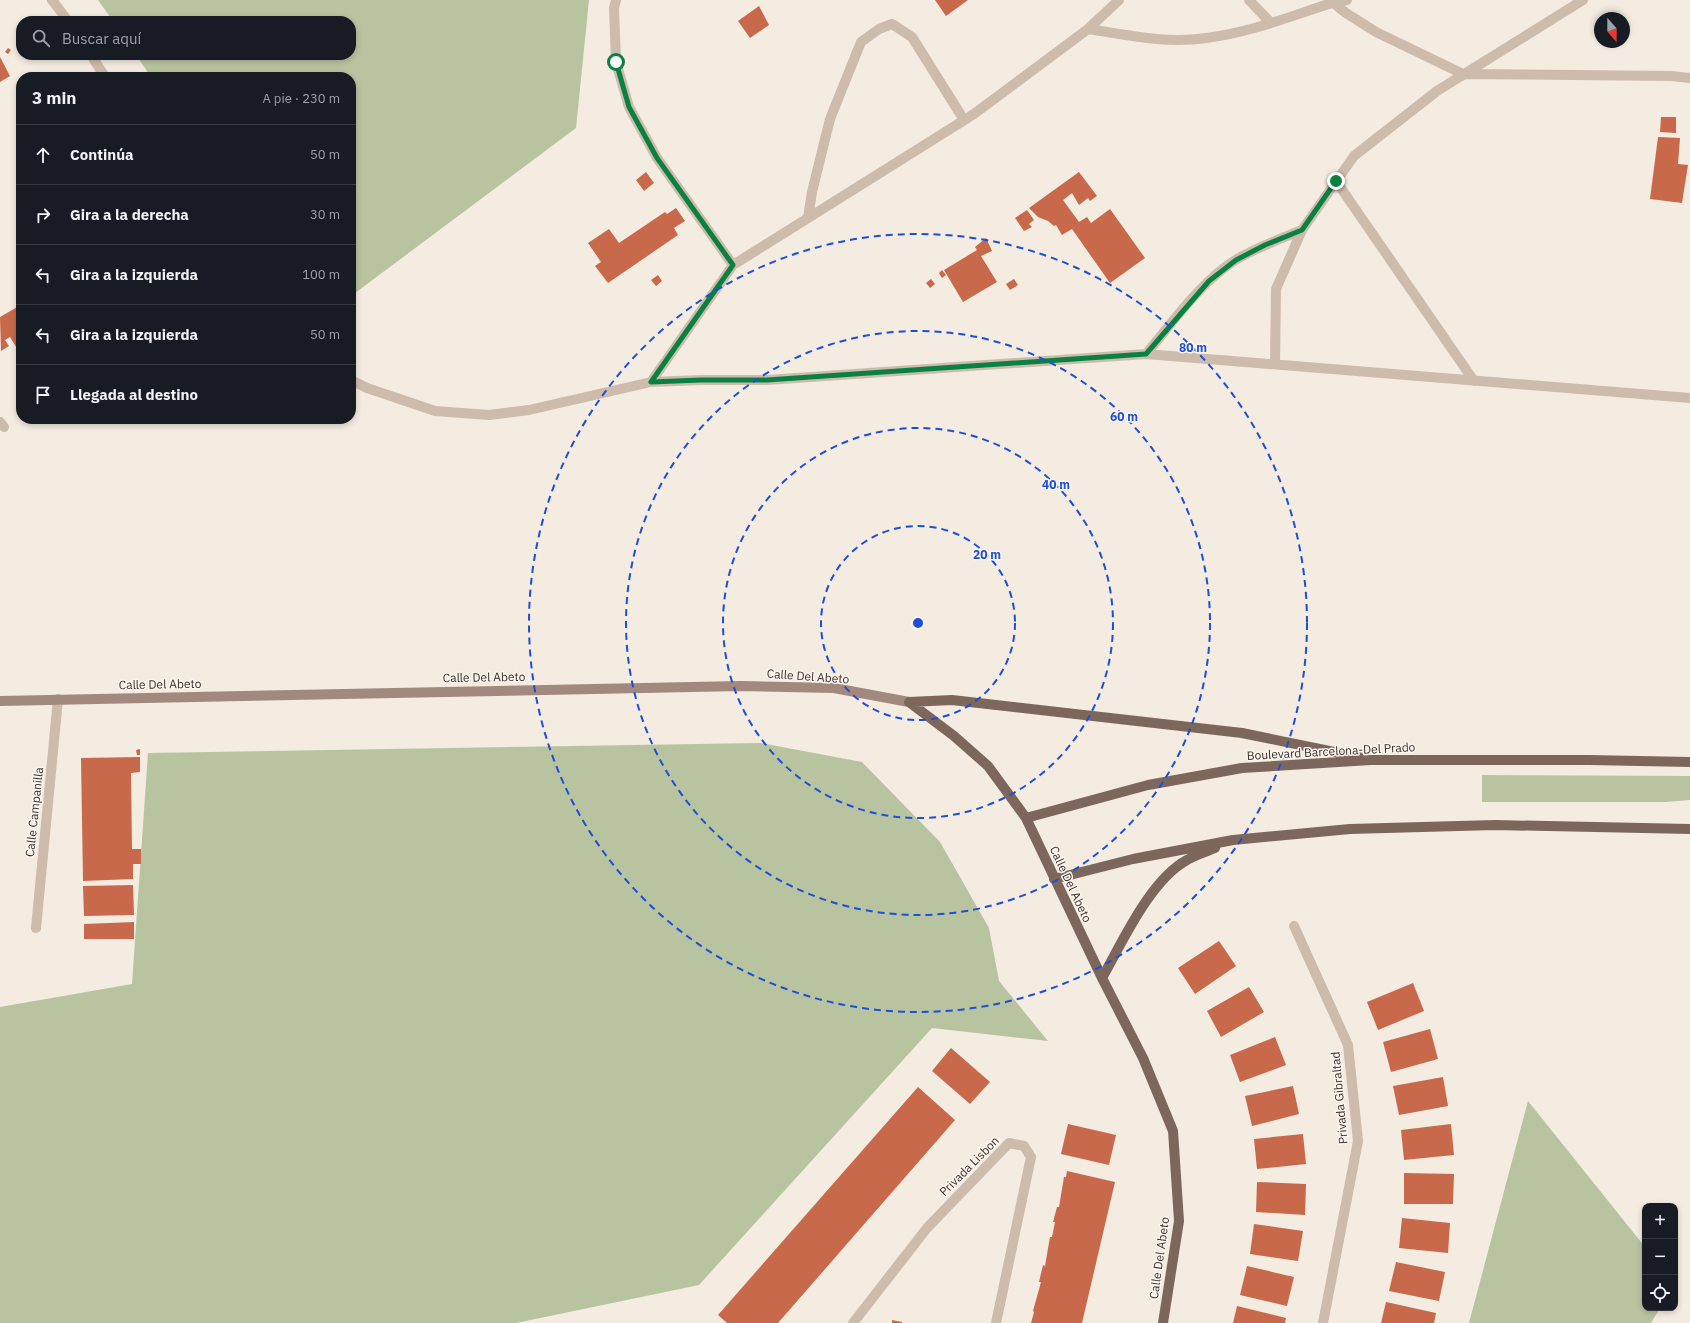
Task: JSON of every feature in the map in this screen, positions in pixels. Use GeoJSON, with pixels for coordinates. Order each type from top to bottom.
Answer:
{"type":"FeatureCollection","features":[{"type":"Feature","properties":{"kind":"main road","name":"Calle Del Abeto"},"geometry":{"type":"LineString","coordinates":[[0,701],[741,686],[834,688],[909,702],[954,736],[988,766],[1026,818],[1054,880],[1143,1058],[1173,1131],[1179,1220],[1163,1323]]}},
{"type":"Feature","properties":{"kind":"main road"},"geometry":{"type":"LineString","coordinates":[[909,702],[952,700],[1242,733],[1371,760]]}},
{"type":"Feature","properties":{"kind":"main road","name":"Boulevard Barcelona-Del Prado"},"geometry":{"type":"LineString","coordinates":[[1026,818],[1148,785],[1250,768],[1371,760],[1589,760],[1690,762]]}},
{"type":"Feature","properties":{"kind":"main road"},"geometry":{"type":"LineString","coordinates":[[1054,880],[1133,859],[1233,840],[1350,829],[1495,825],[1690,828]]}},
{"type":"Feature","properties":{"kind":"main road"},"geometry":{"type":"LineString","coordinates":[[1102,978],[1138,915],[1162,880],[1186,860],[1233,840]]}},
{"type":"Feature","properties":{"kind":"street"},"geometry":{"type":"LineString","coordinates":[[52,0],[64,16]]}},
{"type":"Feature","properties":{"kind":"street"},"geometry":{"type":"LineString","coordinates":[[616,0],[614,8],[616,62],[629,107],[657,158],[733,265]]}},
{"type":"Feature","properties":{"kind":"street"},"geometry":{"type":"LineString","coordinates":[[651,382],[733,265],[964,120],[1088,30],[1119,0]]}},
{"type":"Feature","properties":{"kind":"street"},"geometry":{"type":"LineString","coordinates":[[1248,0],[1270,22]]}},
{"type":"Feature","properties":{"kind":"street"},"geometry":{"type":"LineString","coordinates":[[1088,30],[1163,40],[1206,39],[1246,31],[1331,1],[1347,0]]}},
{"type":"Feature","properties":{"kind":"street"},"geometry":{"type":"LineString","coordinates":[[1275,364],[1276,289],[1302,230],[1354,156],[1437,91],[1583,0]]}},
{"type":"Feature","properties":{"kind":"street"},"geometry":{"type":"LineString","coordinates":[[1331,1],[1376,32],[1463,74],[1671,76],[1690,78]]}},
{"type":"Feature","properties":{"kind":"street"},"geometry":{"type":"LineString","coordinates":[[808,218],[812,192],[830,118],[861,42],[879,29],[892,24],[912,38],[964,120]]}},
{"type":"Feature","properties":{"kind":"street"},"geometry":{"type":"LineString","coordinates":[[94,60],[102,72]]}},
{"type":"Feature","properties":{"kind":"street"},"geometry":{"type":"LineString","coordinates":[[1336,181],[1474,381]]}},
{"type":"Feature","properties":{"kind":"street"},"geometry":{"type":"LineString","coordinates":[[1146,354],[1209,281],[1236,260],[1265,245],[1302,230]]}},
{"type":"Feature","properties":{"kind":"street"},"geometry":{"type":"LineString","coordinates":[[356,382],[367,388],[435,411],[489,415],[529,410],[651,382],[767,380],[1146,354],[1690,398]]}},
{"type":"Feature","properties":{"kind":"street","name":"Calle Campanilla"},"geometry":{"type":"LineString","coordinates":[[36,928],[58,699]]}},
{"type":"Feature","properties":{"kind":"street","name":"Privada Gibraltad"},"geometry":{"type":"LineString","coordinates":[[1294,926],[1348,1045],[1358,1141],[1323,1323]]}},
{"type":"Feature","properties":{"kind":"street","name":"Privada Lisbon"},"geometry":{"type":"LineString","coordinates":[[853,1323],[927,1228],[1009,1143],[1024,1146],[1031,1157],[996,1323]]}},
{"type":"Feature","properties":{"kind":"green space"},"geometry":{"type":"Polygon","coordinates":[[[98,0],[589,0],[576,128],[356,292],[356,72],[148,72],[139,60],[356,60],[356,16],[109,16],[98,0]]]}},
{"type":"Feature","properties":{"kind":"green space"},"geometry":{"type":"Polygon","coordinates":[[[760,743],[862,762],[940,842],[989,928],[999,981],[1048,1041],[932,1028],[699,1285],[516,1323],[0,1323],[0,1007],[132,984],[148,753],[760,743]]]}},
{"type":"Feature","properties":{"kind":"green space"},"geometry":{"type":"Polygon","coordinates":[[[1482,775],[1690,776],[1690,800],[1665,802],[1482,802],[1482,775]]]}},
{"type":"Feature","properties":{"kind":"green space"},"geometry":{"type":"Polygon","coordinates":[[[1528,1101],[1642,1243],[1642,1311],[1658,1311],[1651,1323],[1469,1323],[1528,1101]]]}},
{"type":"Feature","properties":{"kind":"building"},"geometry":{"type":"Polygon","coordinates":[[[935,0],[968,0],[946,16],[935,0]]]}},
{"type":"Feature","properties":{"kind":"building"},"geometry":{"type":"Polygon","coordinates":[[[759,6],[769,25],[750,38],[738,21],[759,6]]]}},
{"type":"Feature","properties":{"kind":"building"},"geometry":{"type":"Polygon","coordinates":[[[8,48],[11,50],[8,54],[5,52],[8,48]]]}},
{"type":"Feature","properties":{"kind":"building"},"geometry":{"type":"Polygon","coordinates":[[[0,57],[10,76],[0,82],[0,57]]]}},
{"type":"Feature","properties":{"kind":"building"},"geometry":{"type":"Polygon","coordinates":[[[1661,117],[1676,117],[1676,133],[1660,132],[1661,117]]]}},
{"type":"Feature","properties":{"kind":"building"},"geometry":{"type":"Polygon","coordinates":[[[1658,137],[1680,138],[1678,164],[1688,165],[1682,203],[1650,199],[1658,137]]]}},
{"type":"Feature","properties":{"kind":"building"},"geometry":{"type":"Polygon","coordinates":[[[646,172],[654,183],[644,191],[636,180],[646,172]]]}},
{"type":"Feature","properties":{"kind":"building"},"geometry":{"type":"Polygon","coordinates":[[[1079,172],[1097,196],[1090,201],[1088,198],[1079,205],[1072,193],[1063,200],[1079,222],[1087,217],[1091,223],[1110,209],[1145,258],[1110,283],[1072,229],[1062,235],[1056,225],[1054,226],[1048,221],[1038,217],[1029,208],[1079,172]]]}},
{"type":"Feature","properties":{"kind":"building"},"geometry":{"type":"Polygon","coordinates":[[[676,208],[685,221],[674,228],[678,235],[608,283],[595,266],[601,262],[588,243],[609,229],[619,243],[665,212],[667,214],[676,208]]]}},
{"type":"Feature","properties":{"kind":"building"},"geometry":{"type":"Polygon","coordinates":[[[1027,210],[1034,220],[1029,224],[1032,227],[1024,231],[1015,218],[1027,210]]]}},
{"type":"Feature","properties":{"kind":"building"},"geometry":{"type":"Polygon","coordinates":[[[986,238],[992,251],[981,256],[997,282],[963,302],[944,270],[977,250],[975,247],[986,238]]]}},
{"type":"Feature","properties":{"kind":"building"},"geometry":{"type":"Polygon","coordinates":[[[942,270],[946,275],[942,278],[939,273],[942,270]]]}},
{"type":"Feature","properties":{"kind":"building"},"geometry":{"type":"Polygon","coordinates":[[[658,275],[662,281],[656,286],[651,280],[658,275]]]}},
{"type":"Feature","properties":{"kind":"building"},"geometry":{"type":"Polygon","coordinates":[[[931,279],[935,284],[930,288],[926,283],[931,279]]]}},
{"type":"Feature","properties":{"kind":"building"},"geometry":{"type":"Polygon","coordinates":[[[1014,279],[1018,285],[1010,290],[1006,284],[1014,279]]]}},
{"type":"Feature","properties":{"kind":"building"},"geometry":{"type":"Polygon","coordinates":[[[16,308],[16,347],[10,337],[5,340],[9,346],[1,351],[0,317],[16,308]]]}},
{"type":"Feature","properties":{"kind":"building"},"geometry":{"type":"Polygon","coordinates":[[[140,749],[140,755],[137,755],[136,750],[140,749]]]}},
{"type":"Feature","properties":{"kind":"building"},"geometry":{"type":"Polygon","coordinates":[[[140,757],[140,772],[131,773],[132,849],[141,849],[141,864],[133,864],[133,879],[83,881],[81,758],[140,757]]]}},
{"type":"Feature","properties":{"kind":"building"},"geometry":{"type":"Polygon","coordinates":[[[133,885],[134,915],[84,916],[83,886],[133,885]]]}},
{"type":"Feature","properties":{"kind":"building"},"geometry":{"type":"Polygon","coordinates":[[[134,922],[134,939],[84,939],[84,924],[134,922]]]}},
{"type":"Feature","properties":{"kind":"building"},"geometry":{"type":"Polygon","coordinates":[[[1219,941],[1236,966],[1195,994],[1178,968],[1219,941]]]}},
{"type":"Feature","properties":{"kind":"building"},"geometry":{"type":"Polygon","coordinates":[[[1413,983],[1424,1011],[1378,1030],[1367,1002],[1413,983]]]}},
{"type":"Feature","properties":{"kind":"building"},"geometry":{"type":"Polygon","coordinates":[[[1249,987],[1264,1012],[1221,1037],[1207,1011],[1249,987]]]}},
{"type":"Feature","properties":{"kind":"building"},"geometry":{"type":"Polygon","coordinates":[[[1430,1029],[1438,1059],[1391,1072],[1383,1042],[1430,1029]]]}},
{"type":"Feature","properties":{"kind":"building"},"geometry":{"type":"Polygon","coordinates":[[[1275,1037],[1286,1065],[1240,1082],[1230,1055],[1275,1037]]]}},
{"type":"Feature","properties":{"kind":"building"},"geometry":{"type":"Polygon","coordinates":[[[951,1048],[990,1082],[970,1104],[932,1071],[951,1048]]]}},
{"type":"Feature","properties":{"kind":"building"},"geometry":{"type":"Polygon","coordinates":[[[1443,1077],[1448,1106],[1399,1115],[1393,1086],[1443,1077]]]}},
{"type":"Feature","properties":{"kind":"building"},"geometry":{"type":"Polygon","coordinates":[[[1293,1086],[1299,1114],[1252,1126],[1245,1096],[1293,1086]]]}},
{"type":"Feature","properties":{"kind":"building"},"geometry":{"type":"Polygon","coordinates":[[[918,1087],[955,1120],[778,1323],[727,1323],[718,1315],[918,1087]]]}},
{"type":"Feature","properties":{"kind":"building"},"geometry":{"type":"Polygon","coordinates":[[[1068,1124],[1116,1135],[1109,1165],[1061,1154],[1068,1124]]]}},
{"type":"Feature","properties":{"kind":"building"},"geometry":{"type":"Polygon","coordinates":[[[1451,1124],[1454,1155],[1404,1160],[1401,1130],[1451,1124]]]}},
{"type":"Feature","properties":{"kind":"building"},"geometry":{"type":"Polygon","coordinates":[[[1303,1134],[1306,1164],[1257,1169],[1254,1139],[1303,1134]]]}},
{"type":"Feature","properties":{"kind":"building"},"geometry":{"type":"Polygon","coordinates":[[[1067,1171],[1115,1182],[1082,1323],[1031,1323],[1041,1282],[1039,1282],[1043,1265],[1045,1266],[1050,1237],[1052,1237],[1055,1222],[1053,1222],[1057,1207],[1059,1207],[1064,1177],[1066,1177],[1067,1171]]]}},
{"type":"Feature","properties":{"kind":"building"},"geometry":{"type":"Polygon","coordinates":[[[1404,1173],[1454,1174],[1453,1204],[1404,1204],[1404,1173]]]}},
{"type":"Feature","properties":{"kind":"building"},"geometry":{"type":"Polygon","coordinates":[[[1257,1182],[1306,1184],[1305,1215],[1256,1212],[1257,1182]]]}},
{"type":"Feature","properties":{"kind":"building"},"geometry":{"type":"Polygon","coordinates":[[[1402,1218],[1450,1223],[1448,1253],[1399,1248],[1402,1218]]]}},
{"type":"Feature","properties":{"kind":"building"},"geometry":{"type":"Polygon","coordinates":[[[1254,1224],[1303,1231],[1298,1261],[1250,1254],[1254,1224]]]}},
{"type":"Feature","properties":{"kind":"building"},"geometry":{"type":"Polygon","coordinates":[[[1396,1262],[1445,1272],[1439,1301],[1389,1291],[1396,1262]]]}},
{"type":"Feature","properties":{"kind":"building"},"geometry":{"type":"Polygon","coordinates":[[[1247,1266],[1294,1277],[1287,1306],[1240,1295],[1247,1266]]]}},
{"type":"Feature","properties":{"kind":"building"},"geometry":{"type":"Polygon","coordinates":[[[1386,1302],[1436,1313],[1434,1323],[1381,1323],[1386,1302]]]}},
{"type":"Feature","properties":{"kind":"building"},"geometry":{"type":"Polygon","coordinates":[[[1237,1306],[1286,1318],[1285,1323],[1233,1323],[1237,1306]]]}},
{"type":"Feature","properties":{"kind":"building"},"geometry":{"type":"Polygon","coordinates":[[[892,1320],[902,1322],[902,1323],[892,1323],[892,1320]]]}},
{"type":"Feature","properties":{"kind":"route"},"geometry":{"type":"LineString","coordinates":[[616,62],[629,107],[657,158],[733,265],[651,382],[767,380],[879,371],[1146,354],[1209,281],[1236,260],[1265,245],[1302,230],[1336,181]]}}]}
